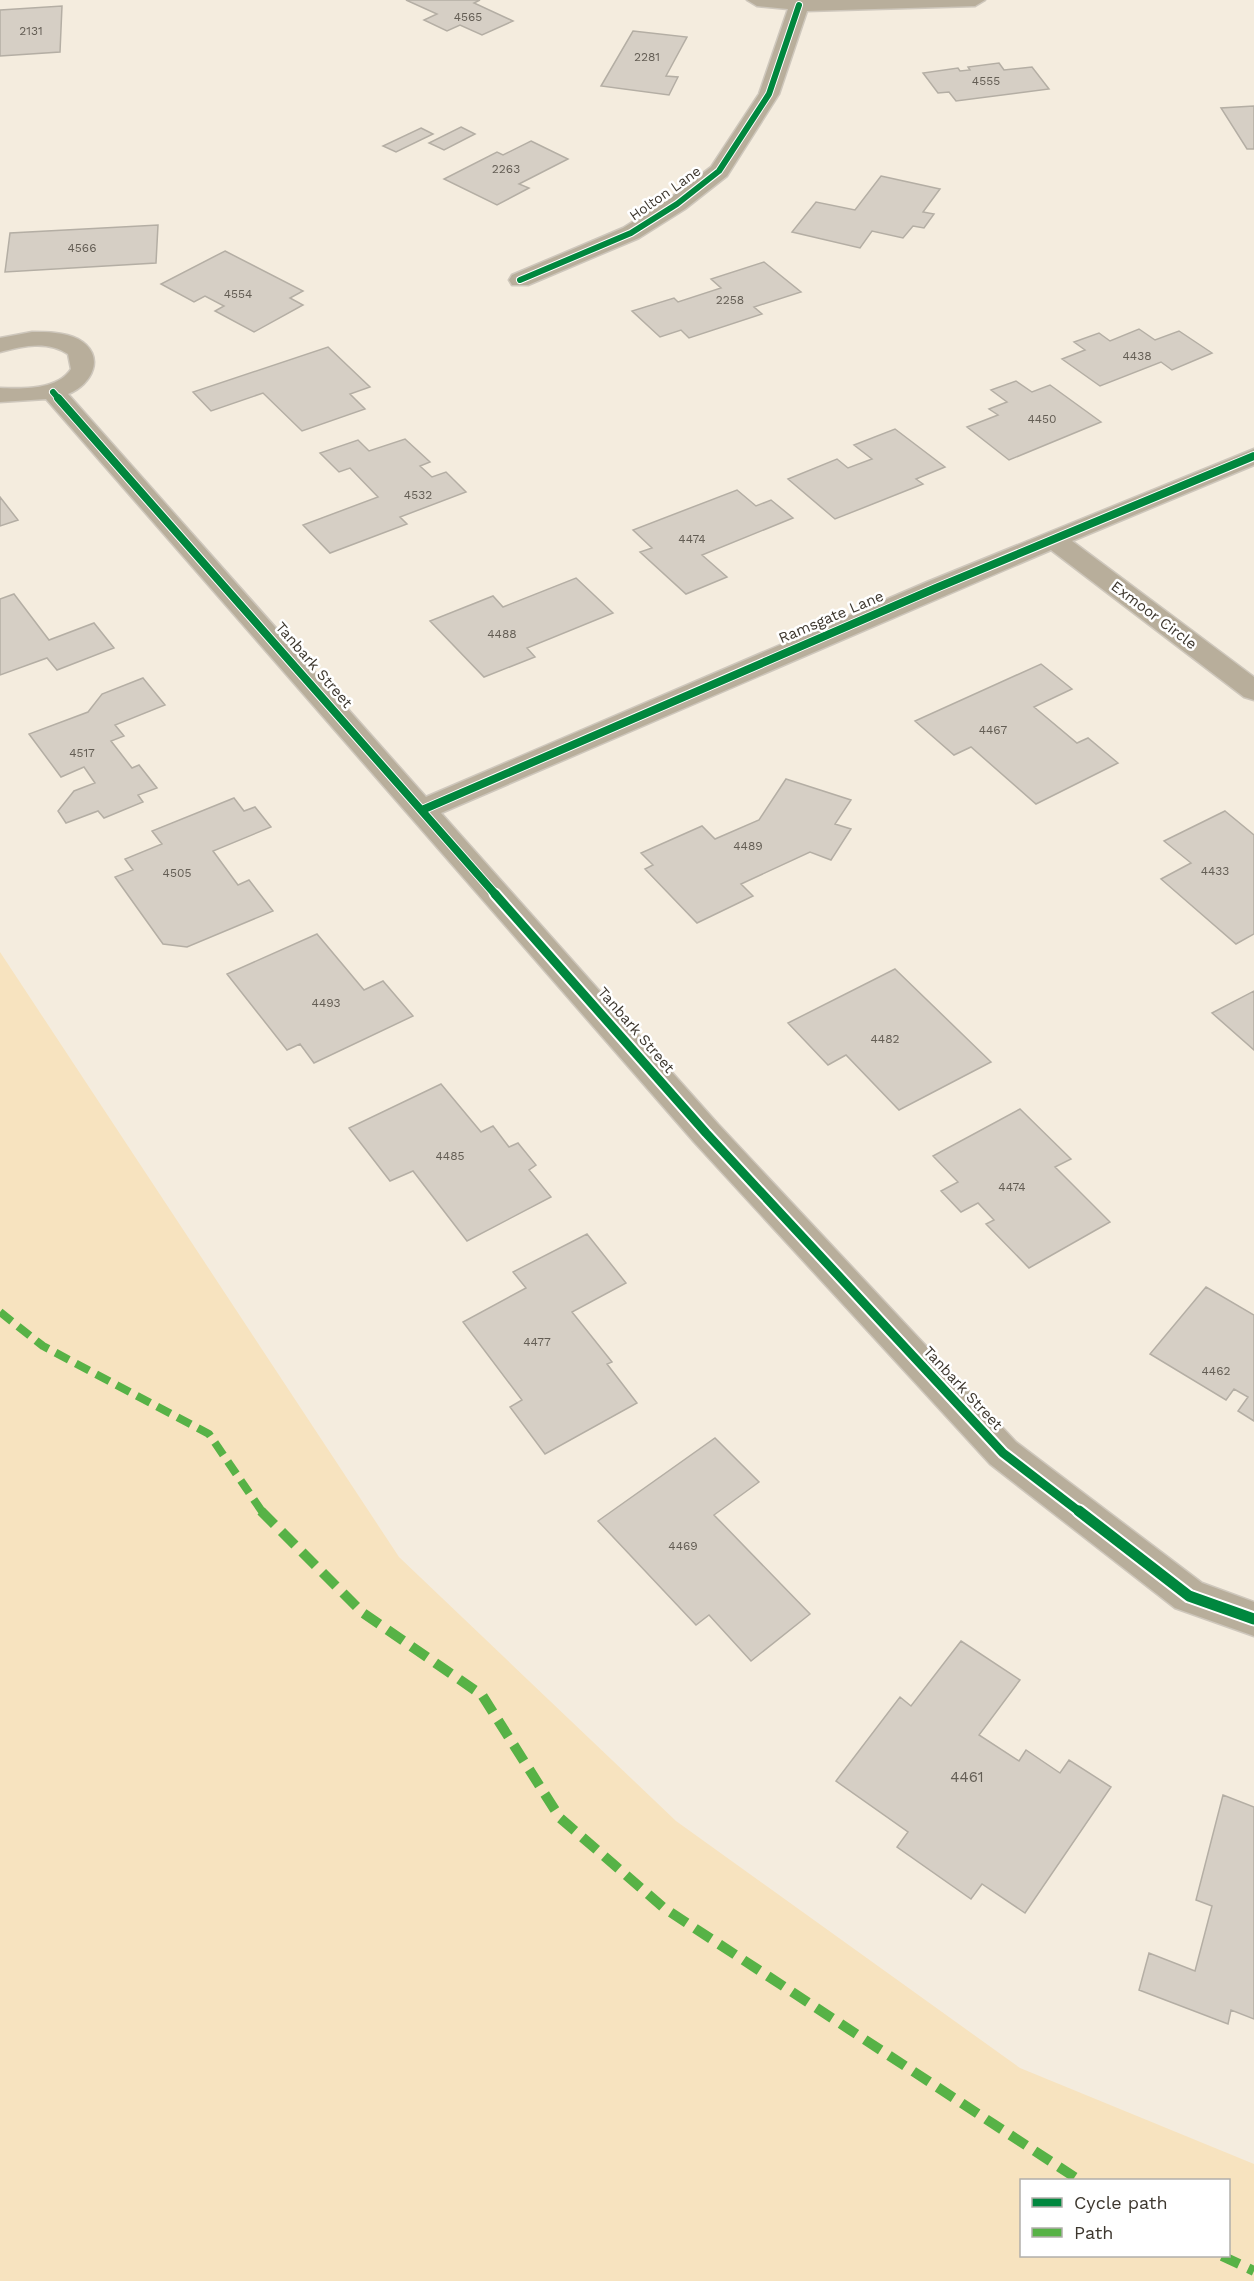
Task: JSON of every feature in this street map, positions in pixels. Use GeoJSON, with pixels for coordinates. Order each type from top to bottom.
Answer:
{"type":"FeatureCollection","features":[{"type":"Feature","properties":{"kind":"street"},"geometry":{"type":"LineString","coordinates":[[757,0],[820,7],[975,0]]}},
{"type":"Feature","properties":{"kind":"street","name":"Holton Lane"},"geometry":{"type":"LineString","coordinates":[[520,280],[630,233],[677,204],[719,171],[770,94],[799,5]]}},
{"type":"Feature","properties":{"kind":"street"},"geometry":{"type":"LineString","coordinates":[[0,345],[36,338],[66,343],[82,358],[82,367],[77,377],[52,392],[15,398],[0,395]]}},
{"type":"Feature","properties":{"kind":"street","name":"Tanbark Street"},"geometry":{"type":"LineString","coordinates":[[52,392],[706,1132],[1003,1453],[1189,1596],[1254,1619]]}},
{"type":"Feature","properties":{"kind":"street","name":"Ramsgate Lane"},"geometry":{"type":"LineString","coordinates":[[422,810],[1053,538],[1254,456]]}},
{"type":"Feature","properties":{"kind":"street","name":"Exmoor Circle"},"geometry":{"type":"LineString","coordinates":[[1053,538],[1254,691]]}},
{"type":"Feature","properties":{"kind":"shaded area"},"geometry":{"type":"Polygon","coordinates":[[[0,952],[399,1557],[676,1821],[1020,2068],[1254,2164],[1254,2281],[0,2281],[0,952]]]}},
{"type":"Feature","properties":{"kind":"building"},"geometry":{"type":"Polygon","coordinates":[[[406,0],[480,0],[474,3],[513,21],[482,35],[460,25],[447,31],[424,20],[437,14],[406,0]]]}},
{"type":"Feature","properties":{"kind":"building"},"geometry":{"type":"Polygon","coordinates":[[[62,6],[60,52],[0,56],[0,10],[62,6]]]}},
{"type":"Feature","properties":{"kind":"building"},"geometry":{"type":"Polygon","coordinates":[[[633,31],[687,37],[666,76],[678,77],[669,95],[601,86],[633,31]]]}},
{"type":"Feature","properties":{"kind":"building"},"geometry":{"type":"Polygon","coordinates":[[[999,63],[1004,70],[1032,67],[1049,89],[956,101],[949,92],[938,93],[923,73],[958,68],[960,71],[970,70],[968,67],[999,63]]]}},
{"type":"Feature","properties":{"kind":"building"},"geometry":{"type":"Polygon","coordinates":[[[1254,106],[1254,149],[1247,149],[1221,108],[1254,106]]]}},
{"type":"Feature","properties":{"kind":"building"},"geometry":{"type":"Polygon","coordinates":[[[461,127],[475,134],[444,150],[429,143],[461,127]]]}},
{"type":"Feature","properties":{"kind":"building"},"geometry":{"type":"Polygon","coordinates":[[[421,128],[433,134],[396,152],[383,146],[421,128]]]}},
{"type":"Feature","properties":{"kind":"building"},"geometry":{"type":"Polygon","coordinates":[[[531,141],[568,159],[519,184],[529,188],[497,205],[444,179],[497,152],[503,155],[531,141]]]}},
{"type":"Feature","properties":{"kind":"building"},"geometry":{"type":"Polygon","coordinates":[[[881,176],[940,189],[923,212],[934,214],[924,228],[913,226],[903,238],[872,231],[860,248],[792,232],[816,202],[855,210],[881,176]]]}},
{"type":"Feature","properties":{"kind":"building"},"geometry":{"type":"Polygon","coordinates":[[[158,225],[156,263],[5,272],[10,233],[158,225]]]}},
{"type":"Feature","properties":{"kind":"building"},"geometry":{"type":"Polygon","coordinates":[[[225,251],[303,291],[290,298],[303,305],[254,332],[215,311],[224,306],[205,296],[194,302],[161,284],[225,251]]]}},
{"type":"Feature","properties":{"kind":"building"},"geometry":{"type":"Polygon","coordinates":[[[764,262],[801,292],[754,307],[762,314],[689,338],[681,330],[660,337],[632,311],[674,298],[678,302],[721,288],[711,279],[764,262]]]}},
{"type":"Feature","properties":{"kind":"building"},"geometry":{"type":"Polygon","coordinates":[[[1139,329],[1155,340],[1179,331],[1212,353],[1172,370],[1161,362],[1100,386],[1062,359],[1085,350],[1074,342],[1099,333],[1110,341],[1139,329]]]}},
{"type":"Feature","properties":{"kind":"building"},"geometry":{"type":"Polygon","coordinates":[[[328,347],[370,387],[350,394],[365,409],[302,431],[263,393],[211,411],[193,392],[328,347]]]}},
{"type":"Feature","properties":{"kind":"building"},"geometry":{"type":"Polygon","coordinates":[[[1016,381],[1032,392],[1050,385],[1101,422],[1009,460],[967,427],[998,415],[989,409],[1007,402],[991,390],[1016,381]]]}},
{"type":"Feature","properties":{"kind":"building"},"geometry":{"type":"Polygon","coordinates":[[[895,429],[945,467],[916,479],[923,484],[835,519],[788,479],[837,459],[848,468],[872,459],[854,445],[895,429]]]}},
{"type":"Feature","properties":{"kind":"building"},"geometry":{"type":"Polygon","coordinates":[[[405,439],[430,462],[420,466],[432,477],[446,472],[466,492],[400,517],[407,524],[330,553],[303,525],[378,497],[350,468],[339,472],[320,453],[358,440],[369,451],[405,439]]]}},
{"type":"Feature","properties":{"kind":"building"},"geometry":{"type":"Polygon","coordinates":[[[737,490],[756,506],[771,500],[793,518],[702,555],[727,577],[686,594],[640,552],[652,548],[633,530],[737,490]]]}},
{"type":"Feature","properties":{"kind":"building"},"geometry":{"type":"Polygon","coordinates":[[[0,497],[18,520],[0,526],[0,497]]]}},
{"type":"Feature","properties":{"kind":"building"},"geometry":{"type":"Polygon","coordinates":[[[576,578],[613,613],[527,648],[535,657],[484,677],[430,621],[493,596],[503,607],[576,578]]]}},
{"type":"Feature","properties":{"kind":"building"},"geometry":{"type":"Polygon","coordinates":[[[14,594],[49,640],[94,623],[114,648],[57,670],[47,658],[0,675],[0,599],[14,594]]]}},
{"type":"Feature","properties":{"kind":"building"},"geometry":{"type":"Polygon","coordinates":[[[1041,664],[1072,689],[1034,707],[1077,743],[1088,738],[1118,763],[1036,804],[971,747],[954,755],[915,721],[1041,664]]]}},
{"type":"Feature","properties":{"kind":"building"},"geometry":{"type":"Polygon","coordinates":[[[143,678],[165,705],[115,725],[124,736],[111,741],[132,768],[139,765],[157,788],[138,795],[143,802],[104,818],[98,811],[66,823],[58,811],[74,791],[95,783],[84,767],[61,777],[29,734],[88,712],[102,694],[143,678]]]}},
{"type":"Feature","properties":{"kind":"building"},"geometry":{"type":"Polygon","coordinates":[[[786,779],[851,800],[835,824],[851,829],[831,860],[810,852],[741,884],[753,896],[697,923],[645,869],[653,865],[641,853],[702,826],[715,839],[759,820],[786,779]]]}},
{"type":"Feature","properties":{"kind":"building"},"geometry":{"type":"Polygon","coordinates":[[[234,798],[244,811],[255,807],[271,827],[213,851],[238,885],[249,880],[273,911],[187,947],[163,944],[115,877],[133,870],[125,859],[162,844],[152,831],[234,798]]]}},
{"type":"Feature","properties":{"kind":"building"},"geometry":{"type":"Polygon","coordinates":[[[1225,811],[1254,835],[1254,934],[1236,944],[1161,879],[1191,863],[1164,841],[1225,811]]]}},
{"type":"Feature","properties":{"kind":"building"},"geometry":{"type":"Polygon","coordinates":[[[317,934],[364,990],[383,981],[413,1016],[314,1063],[300,1044],[287,1050],[227,974],[317,934]]]}},
{"type":"Feature","properties":{"kind":"building"},"geometry":{"type":"Polygon","coordinates":[[[895,969],[991,1062],[899,1110],[846,1055],[828,1065],[788,1023],[895,969]]]}},
{"type":"Feature","properties":{"kind":"building"},"geometry":{"type":"Polygon","coordinates":[[[1254,991],[1254,1050],[1212,1013],[1254,991]]]}},
{"type":"Feature","properties":{"kind":"building"},"geometry":{"type":"Polygon","coordinates":[[[441,1084],[481,1132],[493,1126],[509,1147],[518,1143],[536,1165],[529,1170],[551,1197],[467,1241],[413,1171],[390,1181],[349,1128],[441,1084]]]}},
{"type":"Feature","properties":{"kind":"building"},"geometry":{"type":"Polygon","coordinates":[[[1020,1109],[1071,1159],[1055,1167],[1110,1222],[1029,1268],[986,1224],[994,1220],[978,1203],[961,1212],[941,1191],[958,1182],[933,1156],[1020,1109]]]}},
{"type":"Feature","properties":{"kind":"building"},"geometry":{"type":"Polygon","coordinates":[[[587,1234],[626,1283],[572,1312],[612,1362],[607,1364],[637,1403],[545,1454],[510,1407],[522,1400],[463,1322],[526,1288],[513,1272],[587,1234]]]}},
{"type":"Feature","properties":{"kind":"building"},"geometry":{"type":"Polygon","coordinates":[[[1206,1287],[1254,1315],[1254,1421],[1238,1411],[1248,1397],[1234,1389],[1226,1400],[1150,1354],[1206,1287]]]}},
{"type":"Feature","properties":{"kind":"building"},"geometry":{"type":"Polygon","coordinates":[[[715,1438],[759,1482],[714,1515],[810,1614],[751,1661],[709,1615],[696,1625],[598,1521],[715,1438]]]}},
{"type":"Feature","properties":{"kind":"building"},"geometry":{"type":"Polygon","coordinates":[[[961,1641],[1020,1680],[979,1735],[1019,1761],[1026,1750],[1060,1773],[1069,1760],[1111,1787],[1025,1913],[982,1884],[971,1899],[897,1847],[908,1832],[836,1781],[900,1697],[911,1706],[961,1641]]]}},
{"type":"Feature","properties":{"kind":"building"},"geometry":{"type":"Polygon","coordinates":[[[1223,1795],[1254,1807],[1254,2019],[1231,2010],[1228,2024],[1139,1990],[1149,1953],[1195,1971],[1212,1906],[1196,1900],[1223,1795]]]}},
{"type":"Feature","properties":{"kind":"marked path"},"geometry":{"type":"LineString","coordinates":[[0,1312],[43,1346],[209,1434],[255,1505],[363,1613],[482,1695],[560,1818],[664,1908],[1077,2179]]}},
{"type":"Feature","properties":{"kind":"marked path"},"geometry":{"type":"LineString","coordinates":[[1224,2257],[1254,2271]]}},
{"type":"Feature","properties":{"kind":"cycle path"},"geometry":{"type":"LineString","coordinates":[[520,280],[631,233],[677,204],[719,171],[769,94],[799,5]]}},
{"type":"Feature","properties":{"kind":"cycle path"},"geometry":{"type":"LineString","coordinates":[[53,392],[706,1133],[1003,1453],[1189,1596],[1254,1619]]}},
{"type":"Feature","properties":{"kind":"cycle path"},"geometry":{"type":"LineString","coordinates":[[422,810],[936,588],[1254,456]]}}]}
